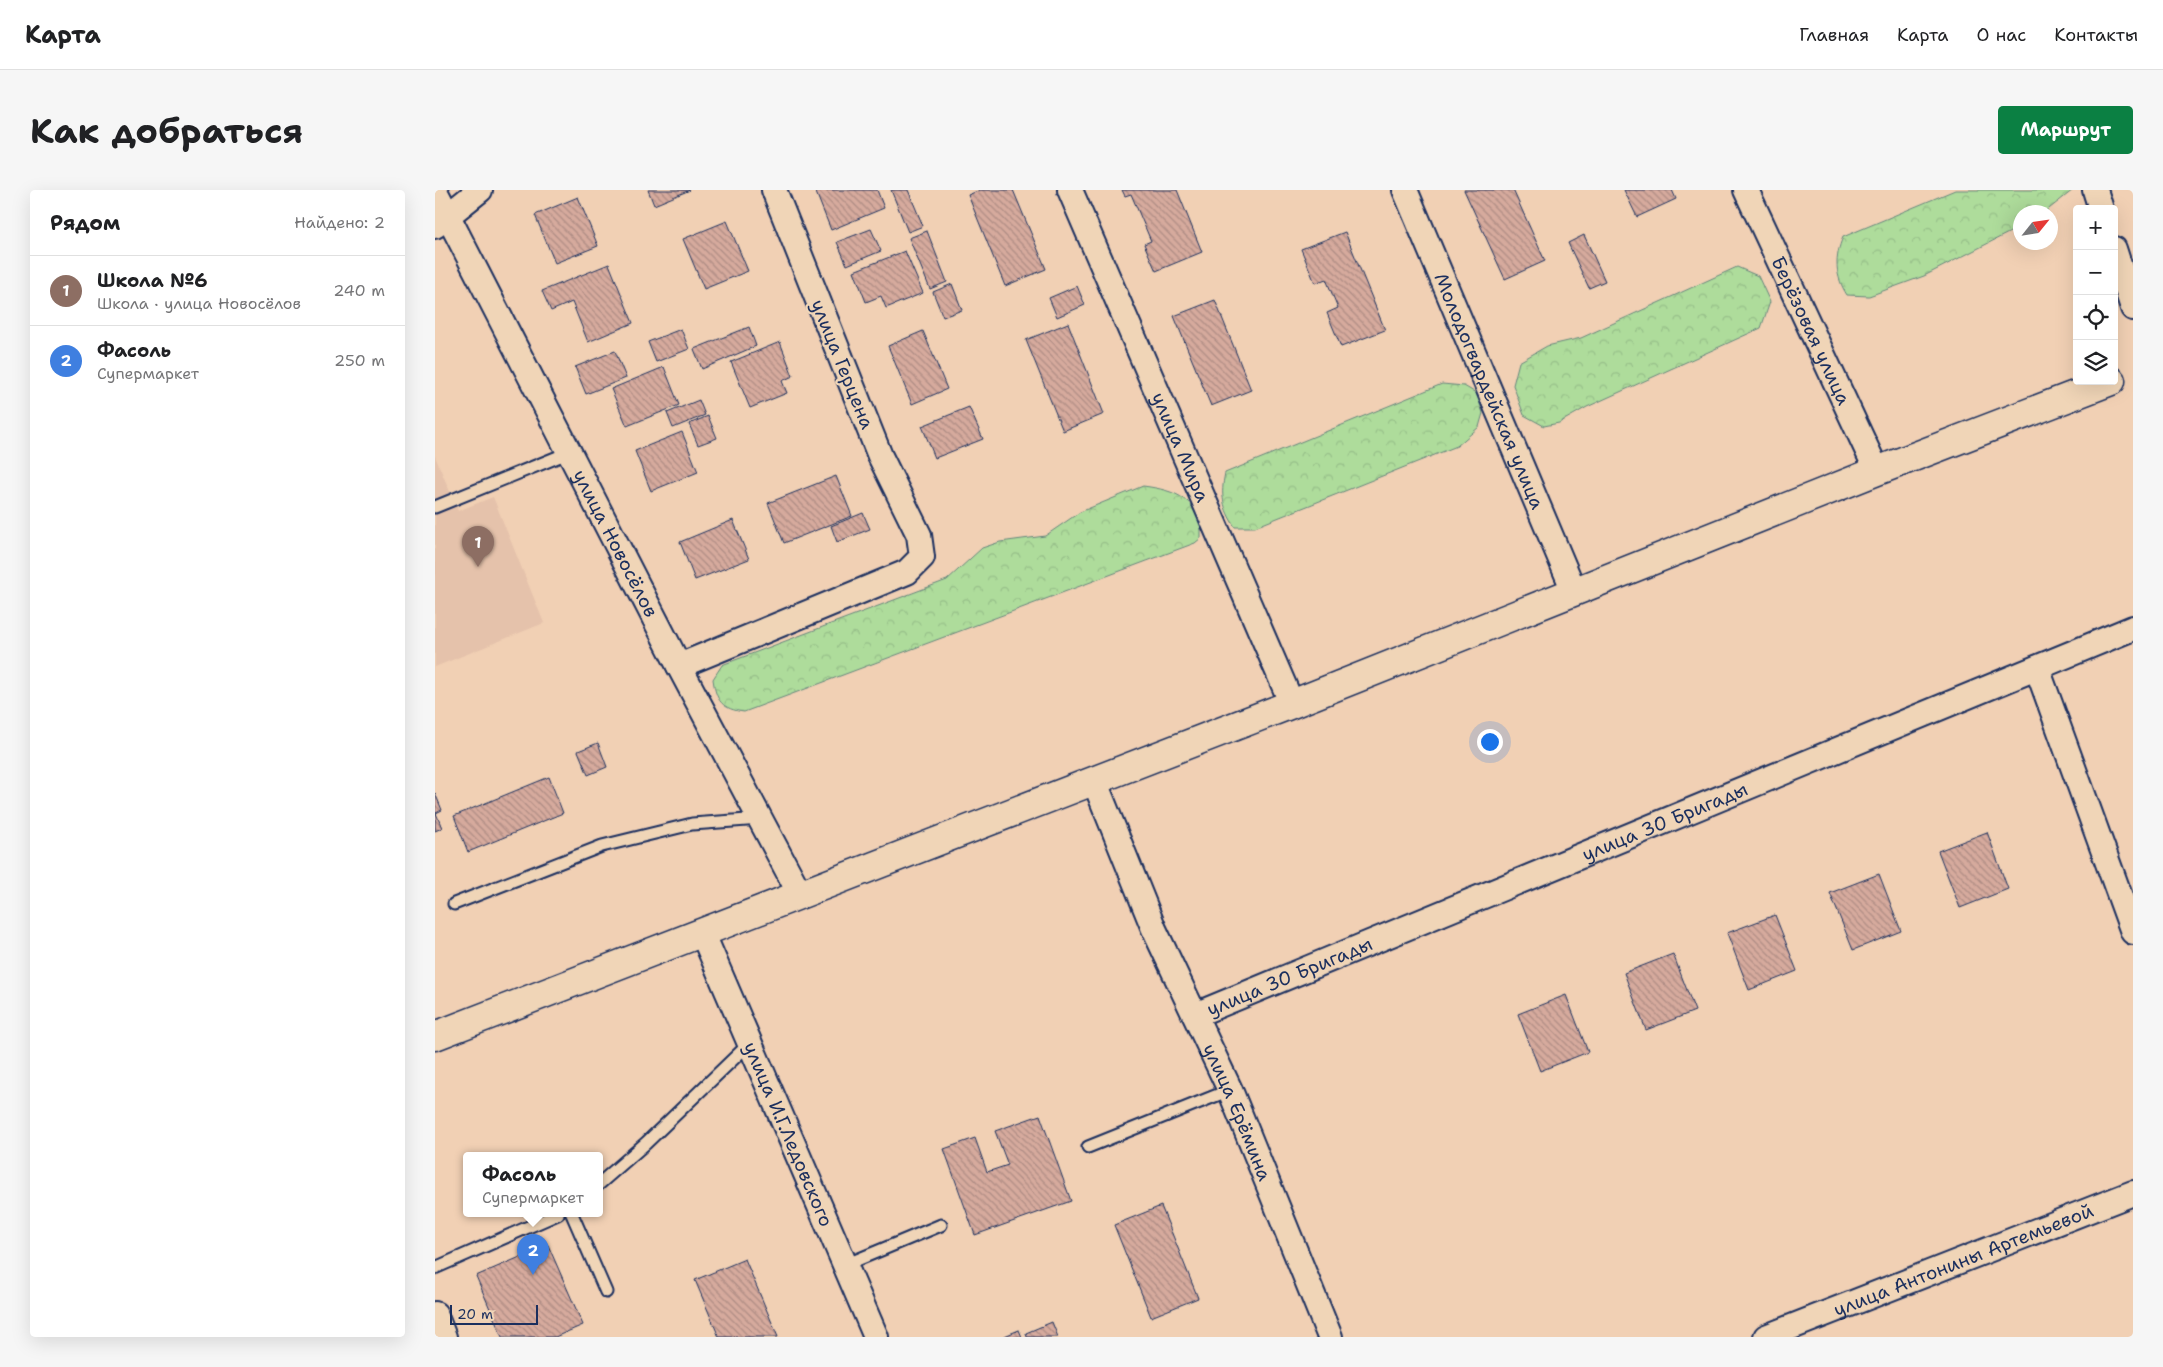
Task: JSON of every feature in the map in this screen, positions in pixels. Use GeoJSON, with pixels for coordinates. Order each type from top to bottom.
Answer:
{"type":"FeatureCollection","features":[{"type":"Feature","properties":{"kind":"main road"},"geometry":{"type":"LineString","coordinates":[[2118,379],[2133,373]]}},
{"type":"Feature","properties":{"kind":"main road"},"geometry":{"type":"LineString","coordinates":[[435,1036],[1292,704],[1877,471],[2103,385]]}},
{"type":"Feature","properties":{"kind":"street"},"geometry":{"type":"LineString","coordinates":[[441,222],[480,190]]}},
{"type":"Feature","properties":{"kind":"street","name":"улица Герцена"},"geometry":{"type":"LineString","coordinates":[[679,666],[907,572],[923,557],[919,535],[880,456],[774,190]]}},
{"type":"Feature","properties":{"kind":"street","name":"улица Мира"},"geometry":{"type":"LineString","coordinates":[[1070,190],[1292,704]]}},
{"type":"Feature","properties":{"kind":"street","name":"Молодогвардейская улица"},"geometry":{"type":"LineString","coordinates":[[1405,190],[1574,591]]}},
{"type":"Feature","properties":{"kind":"street","name":"Берёзовая улица"},"geometry":{"type":"LineString","coordinates":[[1746,190],[1877,471]]}},
{"type":"Feature","properties":{"kind":"street"},"geometry":{"type":"LineString","coordinates":[[2095,190],[2100,205]]}},
{"type":"Feature","properties":{"kind":"street","name":"улица Новосёлов"},"geometry":{"type":"LineString","coordinates":[[435,191],[441,222],[570,452],[679,666],[800,894]]}},
{"type":"Feature","properties":{"kind":"street"},"geometry":{"type":"LineString","coordinates":[[2114,250],[2133,308]]}},
{"type":"Feature","properties":{"kind":"street","name":"улица 30 Бригады"},"geometry":{"type":"LineString","coordinates":[[1195,1015],[2133,628]]}},
{"type":"Feature","properties":{"kind":"street"},"geometry":{"type":"LineString","coordinates":[[2037,668],[2133,932]]}},
{"type":"Feature","properties":{"kind":"street","name":"улица Ерёмина"},"geometry":{"type":"LineString","coordinates":[[1094,780],[1153,930],[1230,1090],[1331,1337]]}},
{"type":"Feature","properties":{"kind":"street","name":"улица И.Г.Ледовского"},"geometry":{"type":"LineString","coordinates":[[702,932],[875,1337]]}},
{"type":"Feature","properties":{"kind":"street","name":"улица Антонины Артемьевой"},"geometry":{"type":"LineString","coordinates":[[1766,1337],[2133,1193]]}},
{"type":"Feature","properties":{"kind":"street"},"geometry":{"type":"LineString","coordinates":[[435,1314],[445,1337]]}},
{"type":"Feature","properties":{"kind":"lane"},"geometry":{"type":"LineString","coordinates":[[435,507],[570,452]]}},
{"type":"Feature","properties":{"kind":"lane"},"geometry":{"type":"LineString","coordinates":[[453,904],[602,846],[692,824],[761,819]]}},
{"type":"Feature","properties":{"kind":"lane"},"geometry":{"type":"LineString","coordinates":[[603,1181],[646,1143],[750,1043]]}},
{"type":"Feature","properties":{"kind":"lane"},"geometry":{"type":"LineString","coordinates":[[1088,1147],[1230,1090]]}},
{"type":"Feature","properties":{"kind":"lane"},"geometry":{"type":"LineString","coordinates":[[435,1268],[551,1217]]}},
{"type":"Feature","properties":{"kind":"lane"},"geometry":{"type":"LineString","coordinates":[[573,1217],[606,1292]]}},
{"type":"Feature","properties":{"kind":"lane"},"geometry":{"type":"LineString","coordinates":[[845,1265],[941,1225]]}},
{"type":"Feature","properties":{"kind":"shaded area"},"geometry":{"type":"Polygon","coordinates":[[[435,456],[458,511],[493,497],[544,623],[435,667],[435,456]]]}},
{"type":"Feature","properties":{"kind":"green space"},"geometry":{"type":"Polygon","coordinates":[[[1955,190],[2073,190],[2054,205],[2013,205],[2013,231],[1924,276],[1869,296],[1847,295],[1843,288],[1838,274],[1837,260],[1843,237],[1955,190]]]}},
{"type":"Feature","properties":{"kind":"green space"},"geometry":{"type":"Polygon","coordinates":[[[1737,267],[1758,276],[1770,302],[1761,328],[1587,407],[1559,423],[1544,426],[1524,415],[1513,385],[1519,362],[1547,346],[1581,338],[1737,267]]]}},
{"type":"Feature","properties":{"kind":"green space"},"geometry":{"type":"Polygon","coordinates":[[[1442,384],[1464,386],[1476,393],[1483,413],[1479,427],[1457,446],[1255,527],[1235,527],[1225,508],[1223,488],[1225,473],[1442,384]]]}},
{"type":"Feature","properties":{"kind":"green space"},"geometry":{"type":"Polygon","coordinates":[[[1143,486],[1166,490],[1185,499],[1197,514],[1201,538],[1195,543],[744,712],[730,709],[721,703],[718,698],[713,679],[722,665],[947,580],[982,548],[1000,542],[1045,536],[1080,512],[1143,486]]]}},
{"type":"Feature","properties":{"kind":"building"},"geometry":{"type":"Polygon","coordinates":[[[648,190],[690,190],[654,205],[648,190]]]}},
{"type":"Feature","properties":{"kind":"building"},"geometry":{"type":"Polygon","coordinates":[[[815,190],[877,190],[884,208],[831,230],[815,190]]]}},
{"type":"Feature","properties":{"kind":"building"},"geometry":{"type":"Polygon","coordinates":[[[891,190],[908,190],[923,226],[908,232],[891,190]]]}},
{"type":"Feature","properties":{"kind":"building"},"geometry":{"type":"Polygon","coordinates":[[[980,190],[1013,190],[1046,269],[1005,286],[968,195],[980,190]]]}},
{"type":"Feature","properties":{"kind":"building"},"geometry":{"type":"Polygon","coordinates":[[[1122,190],[1177,190],[1202,252],[1156,271],[1144,244],[1151,241],[1131,194],[1125,196],[1122,190]]]}},
{"type":"Feature","properties":{"kind":"building"},"geometry":{"type":"Polygon","coordinates":[[[1464,190],[1513,190],[1545,261],[1505,279],[1464,190]]]}},
{"type":"Feature","properties":{"kind":"building"},"geometry":{"type":"Polygon","coordinates":[[[1624,190],[1672,190],[1676,199],[1637,217],[1624,190]]]}},
{"type":"Feature","properties":{"kind":"building"},"geometry":{"type":"Polygon","coordinates":[[[578,197],[598,246],[555,263],[535,215],[578,197]]]}},
{"type":"Feature","properties":{"kind":"building"},"geometry":{"type":"Polygon","coordinates":[[[727,221],[748,271],[704,289],[683,239],[727,221]]]}},
{"type":"Feature","properties":{"kind":"building"},"geometry":{"type":"Polygon","coordinates":[[[871,229],[881,251],[847,265],[837,242],[871,229]]]}},
{"type":"Feature","properties":{"kind":"building"},"geometry":{"type":"Polygon","coordinates":[[[927,231],[947,282],[930,289],[909,238],[927,231]]]}},
{"type":"Feature","properties":{"kind":"building"},"geometry":{"type":"Polygon","coordinates":[[[1345,232],[1385,330],[1341,347],[1327,313],[1338,308],[1326,279],[1315,283],[1301,249],[1345,232]]]}},
{"type":"Feature","properties":{"kind":"building"},"geometry":{"type":"Polygon","coordinates":[[[1584,235],[1605,281],[1589,288],[1568,243],[1584,235]]]}},
{"type":"Feature","properties":{"kind":"building"},"geometry":{"type":"Polygon","coordinates":[[[905,251],[923,293],[886,308],[881,296],[866,302],[854,271],[905,251]]]}},
{"type":"Feature","properties":{"kind":"building"},"geometry":{"type":"Polygon","coordinates":[[[609,264],[633,323],[588,342],[572,302],[551,311],[542,291],[609,264]]]}},
{"type":"Feature","properties":{"kind":"building"},"geometry":{"type":"Polygon","coordinates":[[[952,284],[962,310],[943,317],[933,292],[952,284]]]}},
{"type":"Feature","properties":{"kind":"building"},"geometry":{"type":"Polygon","coordinates":[[[1077,286],[1085,305],[1057,317],[1049,298],[1077,286]]]}},
{"type":"Feature","properties":{"kind":"building"},"geometry":{"type":"Polygon","coordinates":[[[1215,300],[1251,390],[1211,406],[1174,316],[1215,300]]]}},
{"type":"Feature","properties":{"kind":"building"},"geometry":{"type":"Polygon","coordinates":[[[1068,323],[1104,414],[1063,431],[1026,340],[1068,323]]]}},
{"type":"Feature","properties":{"kind":"building"},"geometry":{"type":"Polygon","coordinates":[[[749,327],[756,346],[702,369],[694,349],[749,327]]]}},
{"type":"Feature","properties":{"kind":"building"},"geometry":{"type":"Polygon","coordinates":[[[681,329],[689,349],[656,362],[648,342],[681,329]]]}},
{"type":"Feature","properties":{"kind":"building"},"geometry":{"type":"Polygon","coordinates":[[[923,331],[947,389],[912,404],[888,346],[923,331]]]}},
{"type":"Feature","properties":{"kind":"building"},"geometry":{"type":"Polygon","coordinates":[[[780,342],[793,376],[782,381],[787,393],[750,408],[731,362],[780,342]]]}},
{"type":"Feature","properties":{"kind":"building"},"geometry":{"type":"Polygon","coordinates":[[[615,351],[626,378],[586,394],[575,367],[615,351]]]}},
{"type":"Feature","properties":{"kind":"building"},"geometry":{"type":"Polygon","coordinates":[[[664,367],[679,405],[627,426],[611,389],[664,367]]]}},
{"type":"Feature","properties":{"kind":"building"},"geometry":{"type":"Polygon","coordinates":[[[699,400],[705,415],[673,428],[667,413],[699,400]]]}},
{"type":"Feature","properties":{"kind":"building"},"geometry":{"type":"Polygon","coordinates":[[[969,407],[983,439],[935,458],[922,426],[969,407]]]}},
{"type":"Feature","properties":{"kind":"building"},"geometry":{"type":"Polygon","coordinates":[[[708,416],[717,438],[698,445],[689,424],[708,416]]]}},
{"type":"Feature","properties":{"kind":"building"},"geometry":{"type":"Polygon","coordinates":[[[682,432],[698,472],[651,491],[635,451],[682,432]]]}},
{"type":"Feature","properties":{"kind":"building"},"geometry":{"type":"Polygon","coordinates":[[[836,476],[852,516],[784,543],[768,503],[836,476]]]}},
{"type":"Feature","properties":{"kind":"building"},"geometry":{"type":"Polygon","coordinates":[[[863,513],[870,529],[837,542],[831,526],[863,513]]]}},
{"type":"Feature","properties":{"kind":"building"},"geometry":{"type":"Polygon","coordinates":[[[733,520],[749,559],[695,580],[680,542],[733,520]]]}},
{"type":"Feature","properties":{"kind":"building"},"geometry":{"type":"Polygon","coordinates":[[[598,743],[607,767],[588,775],[578,751],[598,743]]]}},
{"type":"Feature","properties":{"kind":"building"},"geometry":{"type":"Polygon","coordinates":[[[549,777],[563,813],[468,852],[454,816],[549,777]]]}},
{"type":"Feature","properties":{"kind":"building"},"geometry":{"type":"Polygon","coordinates":[[[435,793],[442,810],[436,813],[442,828],[435,831],[435,793]]]}},
{"type":"Feature","properties":{"kind":"building"},"geometry":{"type":"Polygon","coordinates":[[[1987,832],[2008,889],[1960,908],[1938,851],[1987,832]]]}},
{"type":"Feature","properties":{"kind":"building"},"geometry":{"type":"Polygon","coordinates":[[[1879,874],[1901,931],[1853,950],[1830,893],[1879,874]]]}},
{"type":"Feature","properties":{"kind":"building"},"geometry":{"type":"Polygon","coordinates":[[[1775,915],[1797,971],[1749,990],[1727,933],[1775,915]]]}},
{"type":"Feature","properties":{"kind":"building"},"geometry":{"type":"Polygon","coordinates":[[[1673,954],[1695,1011],[1646,1030],[1624,973],[1673,954]]]}},
{"type":"Feature","properties":{"kind":"building"},"geometry":{"type":"Polygon","coordinates":[[[1566,995],[1588,1052],[1540,1071],[1518,1014],[1566,995]]]}},
{"type":"Feature","properties":{"kind":"building"},"geometry":{"type":"Polygon","coordinates":[[[1040,1115],[1071,1201],[975,1235],[944,1149],[975,1138],[987,1172],[1008,1165],[995,1131],[1040,1115]]]}},
{"type":"Feature","properties":{"kind":"building"},"geometry":{"type":"Polygon","coordinates":[[[1161,1206],[1198,1298],[1151,1317],[1114,1225],[1161,1206]]]}},
{"type":"Feature","properties":{"kind":"building"},"geometry":{"type":"Polygon","coordinates":[[[548,1245],[583,1325],[555,1337],[502,1337],[476,1276],[548,1245]]]}},
{"type":"Feature","properties":{"kind":"building"},"geometry":{"type":"Polygon","coordinates":[[[745,1259],[778,1337],[719,1337],[695,1280],[745,1259]]]}},
{"type":"Feature","properties":{"kind":"building"},"geometry":{"type":"Polygon","coordinates":[[[1052,1322],[1058,1337],[1027,1337],[1026,1333],[1052,1322]]]}},
{"type":"Feature","properties":{"kind":"building"},"geometry":{"type":"Polygon","coordinates":[[[1019,1330],[1022,1337],[1002,1337],[1019,1330]]]}},
{"type":"Feature","properties":{"kind":"place","name":"Школа №6"},"geometry":{"type":"Point","coordinates":[478,567]}},
{"type":"Feature","properties":{"kind":"place","name":"Фасоль"},"geometry":{"type":"Point","coordinates":[533,1275]}}]}
